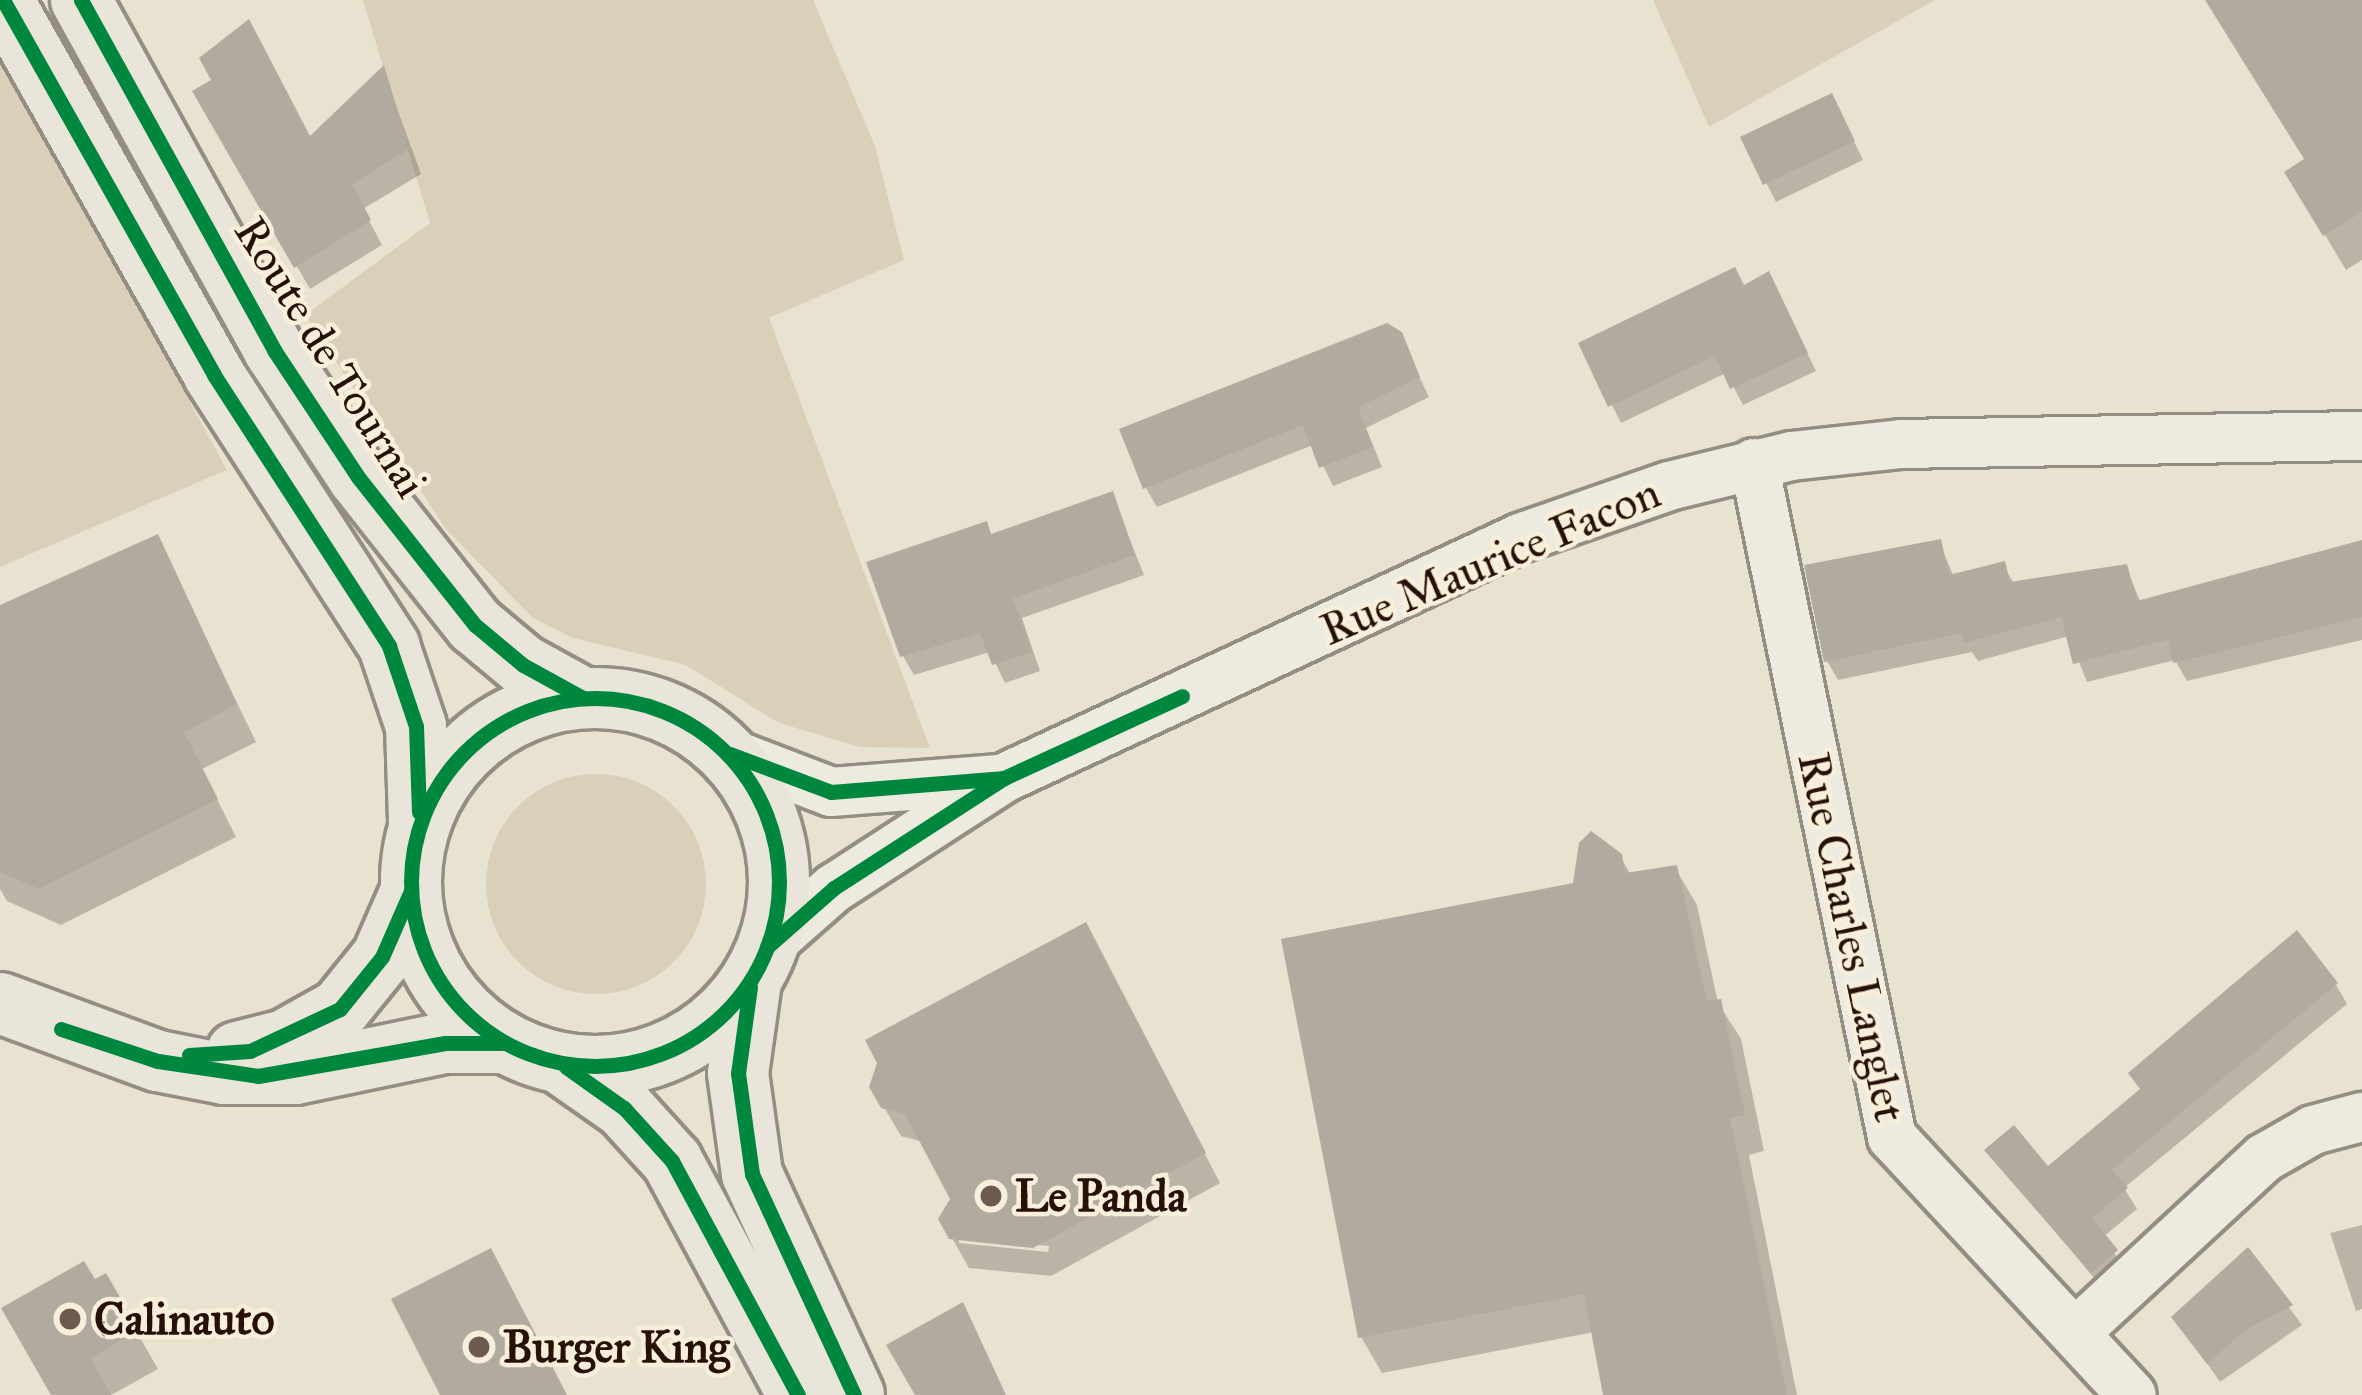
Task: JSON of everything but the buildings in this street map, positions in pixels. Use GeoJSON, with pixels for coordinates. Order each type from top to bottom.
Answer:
{"type":"FeatureCollection","features":[{"type":"Feature","properties":{"kind":"main road"},"geometry":{"type":"LineString","coordinates":[[3,0],[205,358],[389,646],[416,726],[419,829],[411,891],[364,984],[315,1026],[250,1051],[120,1048]]}},
{"type":"Feature","properties":{"kind":"main road","name":"Route de Tournai"},"geometry":{"type":"LineString","coordinates":[[81,0],[274,350],[358,478],[475,625],[523,665],[584,698]]}},
{"type":"Feature","properties":{"kind":"main road"},"geometry":{"type":"LineString","coordinates":[[419,829],[442,779],[474,743],[525,712],[584,698],[661,710],[727,752],[758,795],[775,844],[779,896],[759,964],[738,1073],[745,1142],[781,1248],[854,1395]]}},
{"type":"Feature","properties":{"kind":"main road"},"geometry":{"type":"LineString","coordinates":[[411,891],[438,980],[505,1043]]}},
{"type":"Feature","properties":{"kind":"main road"},"geometry":{"type":"LineString","coordinates":[[561,1064],[607,1067],[655,1057],[710,1027],[759,964]]}},
{"type":"Feature","properties":{"kind":"main road"},"geometry":{"type":"LineString","coordinates":[[0,1003],[120,1048],[258,1076],[446,1042],[505,1043],[561,1064],[624,1108],[672,1161],[798,1395]]}},
{"type":"Feature","properties":{"kind":"street","name":"Rue Maurice Facon"},"geometry":{"type":"LineString","coordinates":[[759,964],[834,888],[1004,778],[1520,538],[1754,463],[1901,444],[2362,436]]}},
{"type":"Feature","properties":{"kind":"street","name":"Rue Charles Langlet"},"geometry":{"type":"LineString","coordinates":[[1754,463],[1892,1137],[2132,1395]]}},
{"type":"Feature","properties":{"kind":"street","name":"Rue Maurice Facon"},"geometry":{"type":"LineString","coordinates":[[727,752],[783,779],[840,793],[1004,778]]}},
{"type":"Feature","properties":{"kind":"street"},"geometry":{"type":"LineString","coordinates":[[2076,1332],[2264,1158],[2313,1130],[2362,1118]]}},
{"type":"Feature","properties":{"kind":"shaded area"},"geometry":{"type":"Polygon","coordinates":[[[363,0],[813,0],[875,146],[904,260],[769,318],[930,748],[860,747],[779,723],[686,665],[573,638],[533,618],[446,529],[305,315],[430,223],[363,0]]]}},
{"type":"Feature","properties":{"kind":"shaded area"},"geometry":{"type":"Polygon","coordinates":[[[1653,0],[1935,0],[1709,127],[1653,0]]]}},
{"type":"Feature","properties":{"kind":"shaded area"},"geometry":{"type":"Polygon","coordinates":[[[0,55],[227,470],[0,567],[0,55]]]}},
{"type":"Feature","properties":{"kind":"shaded area"},"geometry":{"type":"Polygon","coordinates":[[[596,774],[638,782],[674,806],[698,842],[706,884],[698,926],[674,962],[638,986],[596,994],[554,986],[518,962],[494,926],[486,884],[494,842],[518,806],[554,782],[596,774]]]}},
{"type":"Feature","properties":{"kind":"cycle path"},"geometry":{"type":"LineString","coordinates":[[3,0],[214,375],[389,646],[416,726],[419,812]]}},
{"type":"Feature","properties":{"kind":"cycle path"},"geometry":{"type":"LineString","coordinates":[[81,0],[274,350],[358,477],[475,625],[523,665],[583,698]]}},
{"type":"Feature","properties":{"kind":"cycle path"},"geometry":{"type":"LineString","coordinates":[[767,947],[834,888],[1004,778],[1182,696]]}},
{"type":"Feature","properties":{"kind":"cycle path"},"geometry":{"type":"LineString","coordinates":[[595,698],[631,701],[666,712],[725,752],[765,811],[776,846],[779,882],[776,918],[765,953],[725,1012],[666,1052],[631,1063],[595,1066],[559,1063],[524,1052],[465,1012],[425,953],[414,918],[411,882],[414,846],[425,811],[465,752],[524,712],[559,701],[595,698]]}},
{"type":"Feature","properties":{"kind":"cycle path"},"geometry":{"type":"LineString","coordinates":[[730,754],[831,792],[1004,778]]}},
{"type":"Feature","properties":{"kind":"cycle path"},"geometry":{"type":"LineString","coordinates":[[189,1055],[250,1051],[340,1009],[382,957],[411,891]]}},
{"type":"Feature","properties":{"kind":"cycle path"},"geometry":{"type":"LineString","coordinates":[[750,987],[738,1073],[752,1174],[854,1395]]}},
{"type":"Feature","properties":{"kind":"cycle path"},"geometry":{"type":"LineString","coordinates":[[61,1029],[158,1061],[258,1076],[445,1043],[505,1043]]}},
{"type":"Feature","properties":{"kind":"cycle path"},"geometry":{"type":"LineString","coordinates":[[566,1067],[624,1108],[672,1161],[798,1395]]}},
{"type":"Feature","properties":{"kind":"place","name":"Le Panda"},"geometry":{"type":"Point","coordinates":[991,1196]}},
{"type":"Feature","properties":{"kind":"place","name":"Calinauto"},"geometry":{"type":"Point","coordinates":[70,1319]}},
{"type":"Feature","properties":{"kind":"place","name":"Burger King"},"geometry":{"type":"Point","coordinates":[479,1347]}}]}
